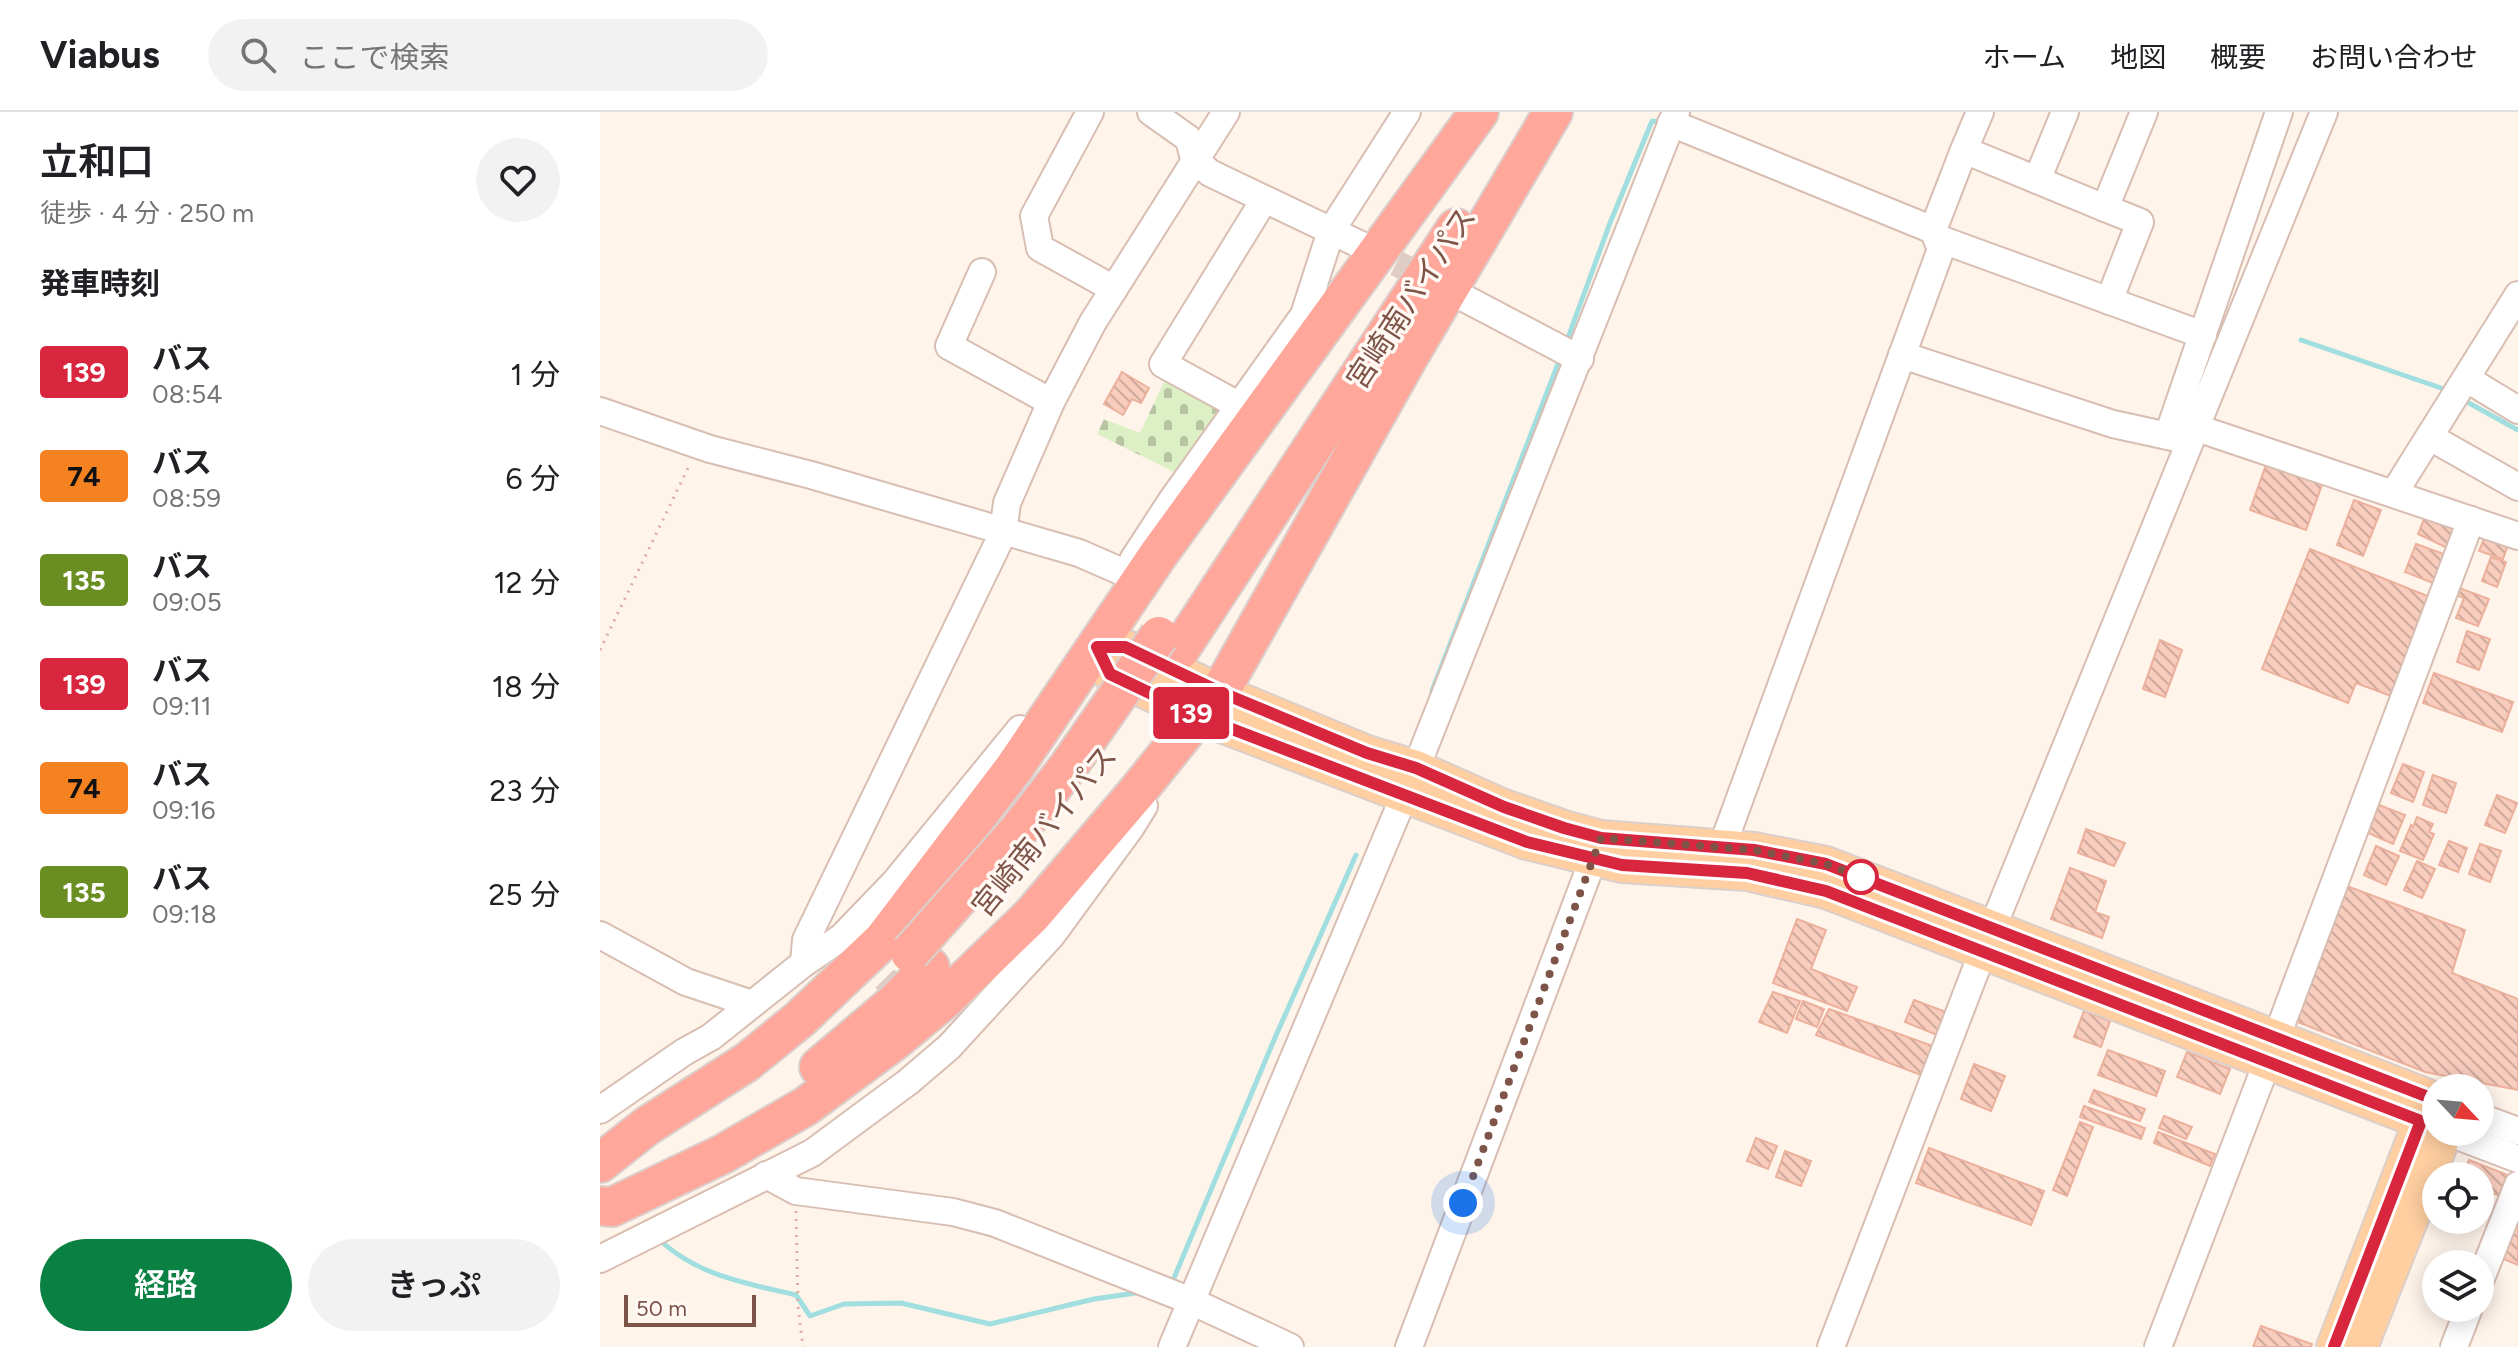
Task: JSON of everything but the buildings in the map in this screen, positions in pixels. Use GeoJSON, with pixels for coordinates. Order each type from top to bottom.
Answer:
{"type":"FeatureCollection","features":[{"type":"Feature","properties":{"kind":"highway"},"geometry":{"type":"LineString","coordinates":[[600,1165],[647,1126],[747,1062],[800,1019],[883,940],[1014,768],[1184,518],[1479,112]]}},
{"type":"Feature","properties":{"kind":"highway","name":"宮崎南バイパス"},"geometry":{"type":"LineString","coordinates":[[1169,644],[1503,112]]}},
{"type":"Feature","properties":{"kind":"highway","name":"宮崎南バイパス"},"geometry":{"type":"LineString","coordinates":[[617,1216],[707,1143],[778,1099],[897,1001],[920,960],[967,892],[1169,644],[1532,112]]}},
{"type":"Feature","properties":{"kind":"highway"},"geometry":{"type":"LineString","coordinates":[[617,1216],[612,1207],[723,1154],[806,1106],[893,1042],[945,999],[1032,915],[1137,792],[1209,704],[1553,112]]}},
{"type":"Feature","properties":{"kind":"highway","name":"宮崎南バイパス"},"geometry":{"type":"LineString","coordinates":[[600,1165],[677,1130],[762,1077],[920,960]]}},
{"type":"Feature","properties":{"kind":"main road"},"geometry":{"type":"LineString","coordinates":[[1097,647],[1125,647],[1209,704],[1253,721],[1367,753],[1410,781],[1526,816],[1598,848],[1622,865],[1747,873],[1836,895],[1988,940]]}},
{"type":"Feature","properties":{"kind":"main road"},"geometry":{"type":"LineString","coordinates":[[1598,848],[1722,847],[1826,864],[1988,940],[2272,1048],[2422,1112]]}},
{"type":"Feature","properties":{"kind":"main road"},"geometry":{"type":"LineString","coordinates":[[2334,1347],[2424,1146]]}},
{"type":"Feature","properties":{"kind":"main road"},"geometry":{"type":"LineString","coordinates":[[2360,1347],[2427,1146]]}},
{"type":"Feature","properties":{"kind":"street"},"geometry":{"type":"LineString","coordinates":[[1090,112],[1034,216],[1040,248],[1114,289]]}},
{"type":"Feature","properties":{"kind":"street"},"geometry":{"type":"LineString","coordinates":[[1151,112],[1189,139],[1194,159],[1210,173],[1361,245]]}},
{"type":"Feature","properties":{"kind":"street"},"geometry":{"type":"LineString","coordinates":[[804,963],[806,940],[1003,533],[1007,503],[1051,402],[1114,289],[1226,112]]}},
{"type":"Feature","properties":{"kind":"street"},"geometry":{"type":"LineString","coordinates":[[600,1110],[711,1037],[804,963],[850,944],[895,882],[1008,746],[1238,405],[1304,315],[1331,231],[1407,112]]}},
{"type":"Feature","properties":{"kind":"street"},"geometry":{"type":"LineString","coordinates":[[1722,847],[1941,249],[1935,234],[1980,112]]}},
{"type":"Feature","properties":{"kind":"street"},"geometry":{"type":"LineString","coordinates":[[2037,180],[2065,112]]}},
{"type":"Feature","properties":{"kind":"street"},"geometry":{"type":"LineString","coordinates":[[2105,208],[2144,112]]}},
{"type":"Feature","properties":{"kind":"street"},"geometry":{"type":"LineString","coordinates":[[2186,435],[2203,335],[2279,112]]}},
{"type":"Feature","properties":{"kind":"street"},"geometry":{"type":"LineString","coordinates":[[1831,1347],[2186,435],[2324,112]]}},
{"type":"Feature","properties":{"kind":"street"},"geometry":{"type":"LineString","coordinates":[[1172,1347],[1410,781],[1674,118],[1935,234],[2203,335]]}},
{"type":"Feature","properties":{"kind":"street"},"geometry":{"type":"LineString","coordinates":[[1964,150],[2140,222],[2109,301]]}},
{"type":"Feature","properties":{"kind":"street"},"geometry":{"type":"LineString","coordinates":[[1238,405],[1163,364],[1264,200]]}},
{"type":"Feature","properties":{"kind":"street"},"geometry":{"type":"LineString","coordinates":[[982,272],[949,346],[1051,402]]}},
{"type":"Feature","properties":{"kind":"street"},"geometry":{"type":"LineString","coordinates":[[2394,493],[2518,295]]}},
{"type":"Feature","properties":{"kind":"street"},"geometry":{"type":"LineString","coordinates":[[1466,299],[1580,359]]}},
{"type":"Feature","properties":{"kind":"street"},"geometry":{"type":"LineString","coordinates":[[1902,355],[2113,424],[2186,435],[2394,493],[2471,520],[2515,526]]}},
{"type":"Feature","properties":{"kind":"street"},"geometry":{"type":"LineString","coordinates":[[2467,379],[2518,410]]}},
{"type":"Feature","properties":{"kind":"street"},"geometry":{"type":"LineString","coordinates":[[600,411],[699,446],[811,475],[1079,553],[1125,573]]}},
{"type":"Feature","properties":{"kind":"street"},"geometry":{"type":"LineString","coordinates":[[2430,437],[2518,487]]}},
{"type":"Feature","properties":{"kind":"street"},"geometry":{"type":"LineString","coordinates":[[2158,1347],[2471,520]]}},
{"type":"Feature","properties":{"kind":"street"},"geometry":{"type":"LineString","coordinates":[[600,1259],[617,1216],[766,1175],[812,1153],[843,1131],[941,1038],[1015,977],[1060,924],[1131,827],[1209,704]]}},
{"type":"Feature","properties":{"kind":"street"},"geometry":{"type":"LineString","coordinates":[[1409,1347],[1598,848]]}},
{"type":"Feature","properties":{"kind":"street"},"geometry":{"type":"LineString","coordinates":[[600,935],[686,982],[752,1004]]}},
{"type":"Feature","properties":{"kind":"street"},"geometry":{"type":"LineString","coordinates":[[2494,1122],[2518,1131]]}},
{"type":"Feature","properties":{"kind":"street"},"geometry":{"type":"LineString","coordinates":[[2492,1146],[2518,1159]]}},
{"type":"Feature","properties":{"kind":"street"},"geometry":{"type":"LineString","coordinates":[[766,1175],[796,1191],[953,1212],[981,1219],[1062,1248],[1191,1301],[1290,1347]]}},
{"type":"Feature","properties":{"kind":"street"},"geometry":{"type":"LineString","coordinates":[[2492,1250],[2518,1185]]}},
{"type":"Feature","properties":{"kind":"street"},"geometry":{"type":"LineString","coordinates":[[2454,1347],[2464,1322]]}},
{"type":"Feature","properties":{"kind":"path"},"geometry":{"type":"LineString","coordinates":[[600,650],[699,446]]}},
{"type":"Feature","properties":{"kind":"path"},"geometry":{"type":"LineString","coordinates":[[796,1191],[798,1306],[803,1347]]}},
{"type":"Feature","properties":{"kind":"green space"},"geometry":{"type":"Polygon","coordinates":[[[1167,375],[1219,408],[1176,473],[1097,434],[1104,419],[1140,433],[1167,375]]]}},
{"type":"Feature","properties":{"kind":"waterway"},"geometry":{"type":"LineString","coordinates":[[1566,343],[1652,121],[1660,122]]}},
{"type":"Feature","properties":{"kind":"waterway"},"geometry":{"type":"LineString","coordinates":[[2301,340],[2444,389]]}},
{"type":"Feature","properties":{"kind":"waterway"},"geometry":{"type":"LineString","coordinates":[[1432,691],[1561,356]]}},
{"type":"Feature","properties":{"kind":"waterway"},"geometry":{"type":"LineString","coordinates":[[2467,402],[2518,430]]}},
{"type":"Feature","properties":{"kind":"waterway"},"geometry":{"type":"LineString","coordinates":[[1171,1285],[1356,855]]}},
{"type":"Feature","properties":{"kind":"waterway"},"geometry":{"type":"LineString","coordinates":[[663,1243],[709,1271],[796,1295],[810,1316],[844,1304],[901,1303],[990,1324],[1094,1299],[1143,1292]]}},
{"type":"Feature","properties":{"kind":"tunnel"},"geometry":{"type":"LineString","coordinates":[[1362,245],[1438,285]]}},
{"type":"Feature","properties":{"kind":"tunnel"},"geometry":{"type":"LineString","coordinates":[[857,951],[914,1008]]}},
{"type":"Feature","properties":{"kind":"bus line","name":"139"},"geometry":{"type":"LineString","coordinates":[[2334,1347],[2421,1121],[1826,891],[1747,873],[1622,865],[1527,842],[1198,716],[1110,674],[1097,647],[1125,647],[1220,692],[1367,753],[1416,768],[1537,820],[1601,838],[1754,850],[1826,864],[2422,1094]]}},
{"type":"Feature","properties":{"kind":"route"},"geometry":{"type":"LineString","coordinates":[[1463,1203],[1601,838],[1754,850],[1826,864],[1861,877]]}}]}
